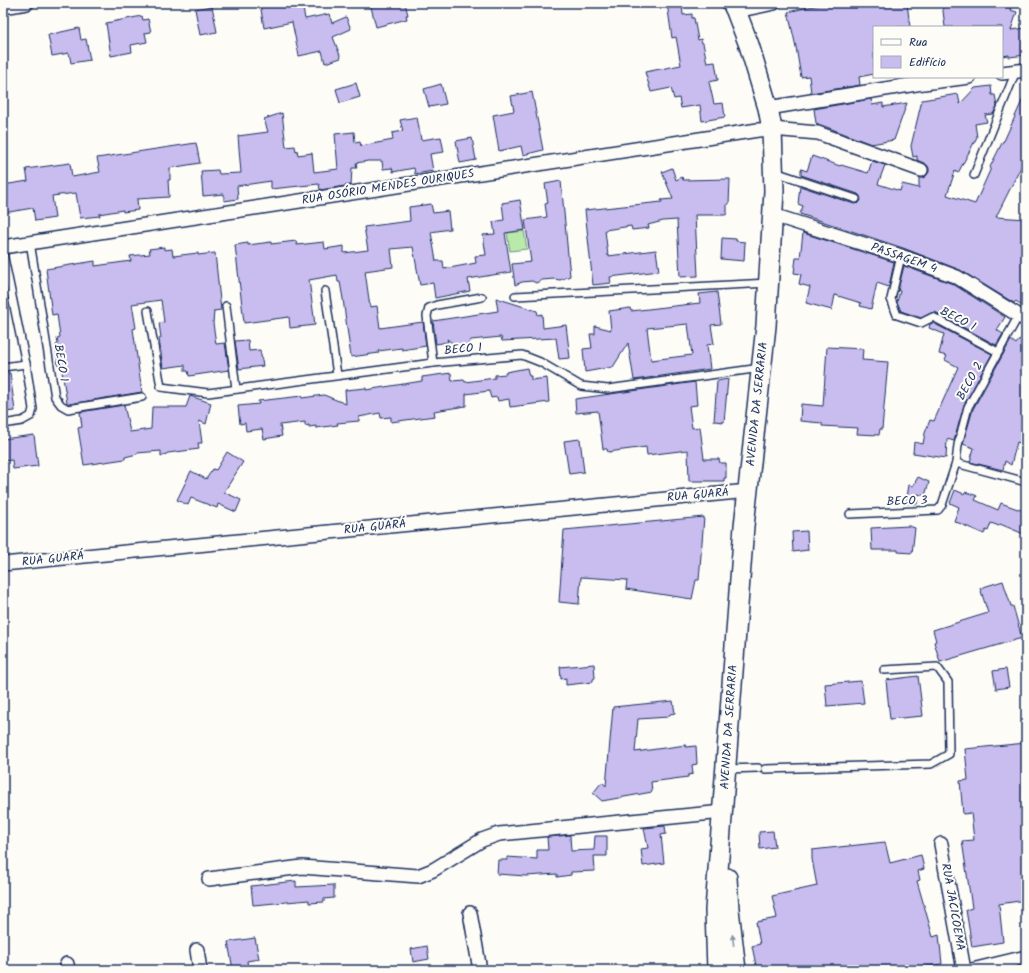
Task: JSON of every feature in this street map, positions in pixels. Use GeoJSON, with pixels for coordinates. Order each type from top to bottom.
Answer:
{"type":"FeatureCollection","features":[{"type":"Feature","properties":{"kind":"main road","name":"AVENIDA DA SERRARIA"},"geometry":{"type":"LineString","coordinates":[[717,970],[715,910],[748,491],[761,368],[774,215],[772,129],[768,108],[749,44],[734,7]]}},
{"type":"Feature","properties":{"kind":"main road","name":"AVENIDA DA SERRARIA"},"geometry":{"type":"LineString","coordinates":[[723,812],[729,909],[736,970]]}},
{"type":"Feature","properties":{"kind":"street"},"geometry":{"type":"LineString","coordinates":[[3,7],[27,3]]}},
{"type":"Feature","properties":{"kind":"street"},"geometry":{"type":"LineString","coordinates":[[734,7],[774,3]]}},
{"type":"Feature","properties":{"kind":"street"},"geometry":{"type":"LineString","coordinates":[[1003,73],[1021,70]]}},
{"type":"Feature","properties":{"kind":"street"},"geometry":{"type":"LineString","coordinates":[[768,108],[961,78]]}},
{"type":"Feature","properties":{"kind":"street","name":"RUA OSÓRIO MENDES OURIQUES"},"geometry":{"type":"LineString","coordinates":[[3,247],[758,130],[772,129],[818,133],[920,170]]}},
{"type":"Feature","properties":{"kind":"street","name":"PASSAGEM 4"},"geometry":{"type":"LineString","coordinates":[[774,215],[901,256],[956,277],[1023,318]]}},
{"type":"Feature","properties":{"kind":"street","name":"RUA GUARÁ"},"geometry":{"type":"LineString","coordinates":[[3,564],[748,491]]}},
{"type":"Feature","properties":{"kind":"street"},"geometry":{"type":"LineString","coordinates":[[209,879],[302,867],[418,876],[432,870],[482,840],[499,834],[723,812]]}},
{"type":"Feature","properties":{"kind":"street","name":"RUA JACICOEMA"},"geometry":{"type":"LineString","coordinates":[[941,844],[964,970]]}},
{"type":"Feature","properties":{"kind":"street"},"geometry":{"type":"LineString","coordinates":[[470,913],[480,970]]}},
{"type":"Feature","properties":{"kind":"street"},"geometry":{"type":"LineString","coordinates":[[197,950],[200,970]]}},
{"type":"Feature","properties":{"kind":"street"},"geometry":{"type":"LineString","coordinates":[[972,970],[1026,957]]}},
{"type":"Feature","properties":{"kind":"lane"},"geometry":{"type":"LineString","coordinates":[[974,175],[1021,70]]}},
{"type":"Feature","properties":{"kind":"lane"},"geometry":{"type":"LineString","coordinates":[[774,172],[856,199]]}},
{"type":"Feature","properties":{"kind":"lane","name":"BECO 1"},"geometry":{"type":"LineString","coordinates":[[30,242],[55,397],[61,405],[68,409],[142,397]]}},
{"type":"Feature","properties":{"kind":"lane"},"geometry":{"type":"LineString","coordinates":[[3,253],[26,364],[33,409],[31,416],[22,421],[3,424]]}},
{"type":"Feature","properties":{"kind":"lane","name":"BECO 1"},"geometry":{"type":"LineString","coordinates":[[901,256],[891,299],[897,315],[921,323],[933,317],[998,352]]}},
{"type":"Feature","properties":{"kind":"lane"},"geometry":{"type":"LineString","coordinates":[[515,296],[769,283]]}},
{"type":"Feature","properties":{"kind":"lane"},"geometry":{"type":"LineString","coordinates":[[325,291],[337,375]]}},
{"type":"Feature","properties":{"kind":"lane"},"geometry":{"type":"LineString","coordinates":[[433,363],[427,316],[429,308],[437,305],[482,297]]}},
{"type":"Feature","properties":{"kind":"lane"},"geometry":{"type":"LineString","coordinates":[[226,306],[236,389]]}},
{"type":"Feature","properties":{"kind":"lane","name":"BECO 1"},"geometry":{"type":"LineString","coordinates":[[148,310],[160,387],[208,393],[433,363],[522,355],[540,362],[581,386],[608,389],[761,368]]}},
{"type":"Feature","properties":{"kind":"lane","name":"BECO 2"},"geometry":{"type":"LineString","coordinates":[[956,463],[958,444],[968,406],[998,352],[1023,318]]}},
{"type":"Feature","properties":{"kind":"lane"},"geometry":{"type":"LineString","coordinates":[[3,367],[26,364]]}},
{"type":"Feature","properties":{"kind":"lane"},"geometry":{"type":"LineString","coordinates":[[956,463],[1026,482]]}},
{"type":"Feature","properties":{"kind":"lane","name":"BECO 3"},"geometry":{"type":"LineString","coordinates":[[850,514],[938,510],[942,505],[956,463]]}},
{"type":"Feature","properties":{"kind":"lane"},"geometry":{"type":"LineString","coordinates":[[726,770],[931,764],[949,754],[948,682],[937,667],[884,670]]}},
{"type":"Feature","properties":{"kind":"green space"},"geometry":{"type":"Polygon","coordinates":[[[524,231],[527,249],[510,251],[507,233],[524,231]]]}},
{"type":"Feature","properties":{"kind":"building"},"geometry":{"type":"Polygon","coordinates":[[[260,3],[302,3],[305,19],[329,14],[332,23],[346,17],[351,29],[333,37],[341,58],[325,63],[322,51],[299,56],[292,22],[264,28],[260,3]]]}},
{"type":"Feature","properties":{"kind":"building"},"geometry":{"type":"Polygon","coordinates":[[[370,3],[405,3],[408,15],[406,15],[407,19],[376,27],[370,3]]]}},
{"type":"Feature","properties":{"kind":"building"},"geometry":{"type":"Polygon","coordinates":[[[667,3],[682,3],[683,15],[692,14],[698,40],[701,39],[703,43],[707,63],[715,62],[718,80],[709,82],[714,104],[723,103],[725,117],[702,121],[700,105],[681,108],[679,98],[674,99],[671,88],[651,92],[645,72],[681,65],[676,37],[672,38],[667,3]]]}},
{"type":"Feature","properties":{"kind":"building"},"geometry":{"type":"Polygon","coordinates":[[[826,3],[842,3],[843,6],[865,3],[907,3],[910,26],[873,26],[873,74],[859,77],[860,85],[811,93],[809,76],[801,77],[788,12],[826,3]]]}},
{"type":"Feature","properties":{"kind":"building"},"geometry":{"type":"Polygon","coordinates":[[[942,3],[995,3],[1011,8],[1010,10],[1017,12],[1011,30],[1026,28],[1026,55],[1009,57],[1009,55],[1003,56],[1003,26],[945,26],[942,3]]]}},
{"type":"Feature","properties":{"kind":"building"},"geometry":{"type":"Polygon","coordinates":[[[212,6],[217,32],[200,35],[195,9],[212,6]]]}},
{"type":"Feature","properties":{"kind":"building"},"geometry":{"type":"Polygon","coordinates":[[[142,16],[143,20],[148,19],[151,32],[145,33],[147,42],[131,45],[132,52],[111,56],[106,23],[142,16]]]}},
{"type":"Feature","properties":{"kind":"building"},"geometry":{"type":"Polygon","coordinates":[[[79,28],[81,40],[86,39],[90,60],[71,63],[69,53],[52,56],[48,35],[79,28]]]}},
{"type":"Feature","properties":{"kind":"building"},"geometry":{"type":"Polygon","coordinates":[[[356,83],[360,97],[340,103],[336,89],[356,83]]]}},
{"type":"Feature","properties":{"kind":"building"},"geometry":{"type":"Polygon","coordinates":[[[441,84],[446,104],[429,107],[424,89],[441,84]]]}},
{"type":"Feature","properties":{"kind":"building"},"geometry":{"type":"Polygon","coordinates":[[[991,86],[992,95],[995,95],[997,106],[993,114],[985,115],[987,122],[975,124],[977,137],[958,173],[955,171],[947,195],[975,204],[991,168],[990,167],[1004,141],[1026,92],[1026,157],[996,217],[1026,219],[1026,239],[1024,239],[1023,307],[1016,301],[1014,303],[960,270],[903,248],[800,214],[803,206],[798,204],[800,186],[854,204],[859,203],[861,200],[858,194],[801,175],[801,169],[807,171],[812,156],[840,166],[841,165],[868,173],[872,161],[885,165],[878,184],[900,191],[902,184],[919,188],[919,178],[923,178],[929,172],[927,165],[917,160],[917,156],[913,157],[911,146],[922,100],[958,94],[960,104],[975,88],[991,86]]]}},
{"type":"Feature","properties":{"kind":"building"},"geometry":{"type":"Polygon","coordinates":[[[532,92],[543,150],[523,155],[521,146],[499,151],[493,115],[514,111],[511,96],[532,92]]]}},
{"type":"Feature","properties":{"kind":"building"},"geometry":{"type":"Polygon","coordinates":[[[871,99],[872,105],[883,103],[883,107],[907,103],[894,140],[871,144],[816,123],[814,109],[871,99]]]}},
{"type":"Feature","properties":{"kind":"building"},"geometry":{"type":"Polygon","coordinates":[[[282,113],[286,147],[295,146],[298,155],[312,153],[314,172],[338,169],[335,134],[354,132],[355,143],[360,142],[361,146],[393,140],[392,133],[403,131],[400,120],[417,117],[421,140],[441,137],[444,152],[430,154],[433,171],[415,174],[414,168],[393,172],[392,168],[383,169],[382,161],[368,161],[356,163],[357,168],[352,168],[351,185],[320,190],[319,184],[271,189],[271,181],[237,186],[238,199],[224,201],[224,194],[203,196],[201,171],[218,170],[219,174],[241,173],[238,136],[268,132],[264,119],[282,113]]]}},
{"type":"Feature","properties":{"kind":"building"},"geometry":{"type":"Polygon","coordinates":[[[472,138],[476,160],[460,163],[456,141],[472,138]]]}},
{"type":"Feature","properties":{"kind":"building"},"geometry":{"type":"Polygon","coordinates":[[[196,143],[200,163],[170,168],[170,180],[168,180],[169,197],[137,199],[138,210],[123,212],[123,210],[99,214],[100,216],[80,218],[76,193],[52,196],[55,218],[35,221],[33,208],[3,213],[3,185],[28,181],[26,169],[70,163],[72,177],[100,172],[97,158],[196,143]]]}},
{"type":"Feature","properties":{"kind":"building"},"geometry":{"type":"Polygon","coordinates":[[[672,168],[676,180],[682,177],[683,180],[730,179],[727,214],[695,215],[698,276],[680,277],[677,220],[663,221],[648,225],[649,228],[632,230],[631,226],[605,230],[608,256],[656,250],[659,271],[610,277],[611,283],[593,285],[585,210],[662,202],[661,200],[673,199],[662,172],[672,168]]]}},
{"type":"Feature","properties":{"kind":"building"},"geometry":{"type":"Polygon","coordinates":[[[561,181],[570,276],[560,280],[542,280],[536,283],[532,281],[522,282],[515,285],[512,264],[531,262],[525,220],[547,217],[545,204],[548,203],[545,184],[561,181]]]}},
{"type":"Feature","properties":{"kind":"building"},"geometry":{"type":"Polygon","coordinates":[[[520,200],[525,230],[505,233],[511,272],[468,279],[470,291],[435,298],[433,283],[420,285],[413,247],[391,249],[393,267],[365,271],[370,307],[377,306],[380,328],[423,322],[426,346],[402,350],[402,348],[378,351],[379,353],[351,357],[343,299],[340,282],[338,282],[337,275],[309,280],[315,325],[290,328],[289,317],[244,323],[235,245],[271,242],[271,244],[296,241],[297,245],[324,242],[325,249],[344,246],[344,253],[368,250],[364,227],[410,221],[409,207],[431,204],[433,213],[448,211],[450,229],[431,232],[436,261],[443,261],[444,269],[476,263],[475,256],[486,255],[483,235],[495,234],[493,222],[504,220],[502,203],[520,200]]]}},
{"type":"Feature","properties":{"kind":"building"},"geometry":{"type":"Polygon","coordinates":[[[803,233],[894,262],[889,287],[877,283],[871,309],[860,306],[861,303],[835,295],[832,310],[806,303],[810,287],[799,284],[801,274],[794,273],[796,258],[800,258],[803,233]]]}},
{"type":"Feature","properties":{"kind":"building"},"geometry":{"type":"Polygon","coordinates":[[[722,238],[736,239],[736,241],[745,242],[744,261],[721,259],[722,238]]]}},
{"type":"Feature","properties":{"kind":"building"},"geometry":{"type":"Polygon","coordinates":[[[164,247],[164,250],[172,249],[173,256],[198,253],[198,255],[215,253],[221,310],[214,311],[213,323],[216,344],[225,343],[229,370],[189,376],[188,371],[185,371],[185,365],[163,368],[159,339],[161,338],[159,323],[164,322],[161,300],[132,304],[136,328],[133,329],[142,392],[69,404],[67,403],[61,365],[58,365],[56,345],[58,344],[57,338],[60,337],[57,314],[52,315],[46,269],[95,261],[95,266],[131,261],[130,256],[150,254],[149,249],[164,247]]]}},
{"type":"Feature","properties":{"kind":"building"},"geometry":{"type":"Polygon","coordinates":[[[904,266],[953,284],[1005,317],[997,330],[1003,334],[996,345],[935,312],[921,318],[901,311],[897,302],[900,291],[898,290],[904,266]]]}},
{"type":"Feature","properties":{"kind":"building"},"geometry":{"type":"Polygon","coordinates":[[[717,292],[721,324],[711,325],[714,344],[707,345],[710,369],[634,380],[628,343],[613,367],[585,372],[583,349],[592,348],[590,334],[595,334],[595,326],[611,330],[609,311],[630,308],[631,311],[700,303],[699,294],[717,292]],[[688,324],[647,328],[651,360],[692,355],[688,324]]]}},
{"type":"Feature","properties":{"kind":"building"},"geometry":{"type":"Polygon","coordinates":[[[496,298],[537,311],[538,315],[542,314],[543,328],[566,325],[570,358],[559,359],[556,338],[502,341],[501,337],[471,340],[463,351],[447,339],[448,342],[436,344],[433,321],[498,311],[496,298]]]}},
{"type":"Feature","properties":{"kind":"building"},"geometry":{"type":"Polygon","coordinates":[[[933,323],[992,354],[964,405],[954,441],[947,439],[946,458],[913,453],[914,442],[923,444],[930,420],[934,421],[958,367],[945,360],[947,356],[939,354],[944,334],[929,328],[930,324],[933,323]]]}},
{"type":"Feature","properties":{"kind":"building"},"geometry":{"type":"Polygon","coordinates":[[[1026,332],[1026,445],[1017,442],[1011,465],[1005,461],[1003,470],[970,462],[974,448],[963,444],[973,409],[1011,340],[1016,344],[1026,332]]]}},
{"type":"Feature","properties":{"kind":"building"},"geometry":{"type":"Polygon","coordinates":[[[248,340],[249,351],[260,350],[263,366],[239,369],[235,341],[248,340]]]}},
{"type":"Feature","properties":{"kind":"building"},"geometry":{"type":"Polygon","coordinates":[[[827,347],[863,349],[862,360],[888,362],[882,429],[880,429],[879,435],[857,434],[858,428],[822,426],[822,423],[800,421],[801,404],[823,406],[827,347]]]}},
{"type":"Feature","properties":{"kind":"building"},"geometry":{"type":"Polygon","coordinates":[[[527,368],[529,376],[531,376],[531,380],[547,378],[549,402],[510,407],[509,399],[498,401],[497,397],[491,398],[489,391],[466,394],[466,406],[434,411],[435,416],[391,422],[391,417],[381,418],[380,413],[359,417],[359,421],[337,423],[338,425],[316,428],[316,426],[305,426],[305,422],[280,425],[282,436],[264,439],[262,429],[246,431],[245,423],[240,424],[238,406],[259,404],[258,401],[324,395],[346,404],[345,390],[366,388],[366,390],[422,381],[422,377],[451,373],[452,381],[464,380],[465,382],[495,378],[495,375],[506,374],[506,372],[527,368]]]}},
{"type":"Feature","properties":{"kind":"building"},"geometry":{"type":"Polygon","coordinates":[[[3,373],[10,373],[15,411],[3,412],[3,373]]]}},
{"type":"Feature","properties":{"kind":"building"},"geometry":{"type":"Polygon","coordinates":[[[728,379],[724,422],[714,421],[717,381],[728,379]]]}},
{"type":"Feature","properties":{"kind":"building"},"geometry":{"type":"Polygon","coordinates":[[[695,382],[697,405],[689,406],[692,428],[700,427],[704,459],[719,459],[720,463],[726,463],[726,478],[724,478],[724,481],[689,481],[688,450],[647,455],[646,447],[608,452],[607,449],[603,449],[598,411],[576,413],[575,399],[695,382]]]}},
{"type":"Feature","properties":{"kind":"building"},"geometry":{"type":"Polygon","coordinates":[[[190,396],[211,403],[206,424],[199,421],[202,443],[198,443],[199,449],[168,453],[161,457],[161,451],[137,453],[125,457],[125,459],[84,465],[78,428],[82,427],[80,412],[124,405],[130,432],[151,429],[152,407],[186,407],[190,396]]]}},
{"type":"Feature","properties":{"kind":"building"},"geometry":{"type":"Polygon","coordinates":[[[34,435],[38,466],[13,469],[12,460],[3,461],[3,439],[34,435]]]}},
{"type":"Feature","properties":{"kind":"building"},"geometry":{"type":"Polygon","coordinates":[[[580,439],[584,472],[569,474],[564,441],[580,439]]]}},
{"type":"Feature","properties":{"kind":"building"},"geometry":{"type":"Polygon","coordinates":[[[227,452],[243,462],[224,492],[241,500],[236,512],[218,504],[217,508],[191,498],[188,505],[177,500],[191,471],[206,479],[213,469],[216,470],[227,452]]]}},
{"type":"Feature","properties":{"kind":"building"},"geometry":{"type":"Polygon","coordinates":[[[918,477],[929,482],[925,496],[918,494],[917,504],[906,503],[909,485],[913,486],[918,477]]]}},
{"type":"Feature","properties":{"kind":"building"},"geometry":{"type":"Polygon","coordinates":[[[955,490],[964,494],[965,492],[975,495],[977,496],[975,500],[998,510],[1001,503],[1026,512],[1026,535],[1000,524],[999,526],[991,523],[988,531],[986,530],[984,534],[954,521],[959,507],[950,503],[955,490]]]}},
{"type":"Feature","properties":{"kind":"building"},"geometry":{"type":"Polygon","coordinates":[[[704,517],[699,580],[696,580],[692,599],[626,589],[627,580],[581,577],[579,604],[559,602],[564,530],[704,517]]]}},
{"type":"Feature","properties":{"kind":"building"},"geometry":{"type":"Polygon","coordinates":[[[909,526],[915,528],[912,553],[898,552],[898,550],[872,550],[871,528],[909,526]]]}},
{"type":"Feature","properties":{"kind":"building"},"geometry":{"type":"Polygon","coordinates":[[[807,531],[808,550],[793,552],[792,532],[807,531]]]}},
{"type":"Feature","properties":{"kind":"building"},"geometry":{"type":"Polygon","coordinates":[[[1003,581],[1011,606],[1013,606],[1022,638],[940,662],[934,642],[936,641],[933,630],[988,613],[980,588],[1003,581]]]}},
{"type":"Feature","properties":{"kind":"building"},"geometry":{"type":"Polygon","coordinates":[[[594,664],[595,678],[593,679],[593,682],[566,685],[566,678],[561,679],[560,667],[594,664]]]}},
{"type":"Feature","properties":{"kind":"building"},"geometry":{"type":"Polygon","coordinates":[[[1006,669],[1009,687],[996,689],[993,671],[1006,669]]]}},
{"type":"Feature","properties":{"kind":"building"},"geometry":{"type":"Polygon","coordinates":[[[918,676],[923,716],[890,719],[886,680],[918,676]]]}},
{"type":"Feature","properties":{"kind":"building"},"geometry":{"type":"Polygon","coordinates":[[[861,681],[864,703],[827,706],[825,684],[861,681]]]}},
{"type":"Feature","properties":{"kind":"building"},"geometry":{"type":"Polygon","coordinates":[[[673,701],[675,713],[670,714],[668,717],[638,719],[635,752],[686,745],[686,747],[696,746],[697,764],[692,765],[693,774],[688,775],[688,777],[651,782],[652,792],[602,801],[593,793],[602,782],[606,786],[613,707],[673,701]]]}},
{"type":"Feature","properties":{"kind":"building"},"geometry":{"type":"Polygon","coordinates":[[[1026,743],[1026,900],[999,904],[1003,942],[972,947],[966,910],[972,908],[962,841],[974,840],[971,813],[963,814],[960,781],[968,780],[965,749],[1026,743]]]}},
{"type":"Feature","properties":{"kind":"building"},"geometry":{"type":"Polygon","coordinates":[[[665,826],[666,834],[661,835],[664,863],[643,866],[641,849],[648,848],[644,828],[665,826]]]}},
{"type":"Feature","properties":{"kind":"building"},"geometry":{"type":"Polygon","coordinates":[[[773,831],[775,847],[760,849],[759,832],[773,831]]]}},
{"type":"Feature","properties":{"kind":"building"},"geometry":{"type":"Polygon","coordinates":[[[570,835],[571,851],[594,850],[595,836],[607,836],[607,856],[594,856],[595,871],[571,872],[571,875],[557,877],[557,874],[526,876],[497,874],[498,860],[507,860],[507,857],[537,859],[537,850],[548,850],[547,837],[570,835]]]}},
{"type":"Feature","properties":{"kind":"building"},"geometry":{"type":"Polygon","coordinates":[[[885,842],[890,863],[921,855],[924,869],[918,871],[920,880],[917,881],[933,937],[939,935],[942,964],[921,967],[921,970],[757,970],[752,946],[760,944],[756,922],[777,918],[772,896],[817,886],[812,859],[812,850],[885,842]]]}},
{"type":"Feature","properties":{"kind":"building"},"geometry":{"type":"Polygon","coordinates":[[[296,881],[296,887],[334,885],[334,898],[324,899],[324,902],[309,903],[309,900],[253,905],[251,886],[296,881]]]}},
{"type":"Feature","properties":{"kind":"building"},"geometry":{"type":"Polygon","coordinates":[[[255,938],[259,959],[247,961],[248,968],[233,970],[228,942],[255,938]]]}},
{"type":"Feature","properties":{"kind":"building"},"geometry":{"type":"Polygon","coordinates":[[[427,946],[429,959],[413,962],[411,949],[427,946]]]}}]}
